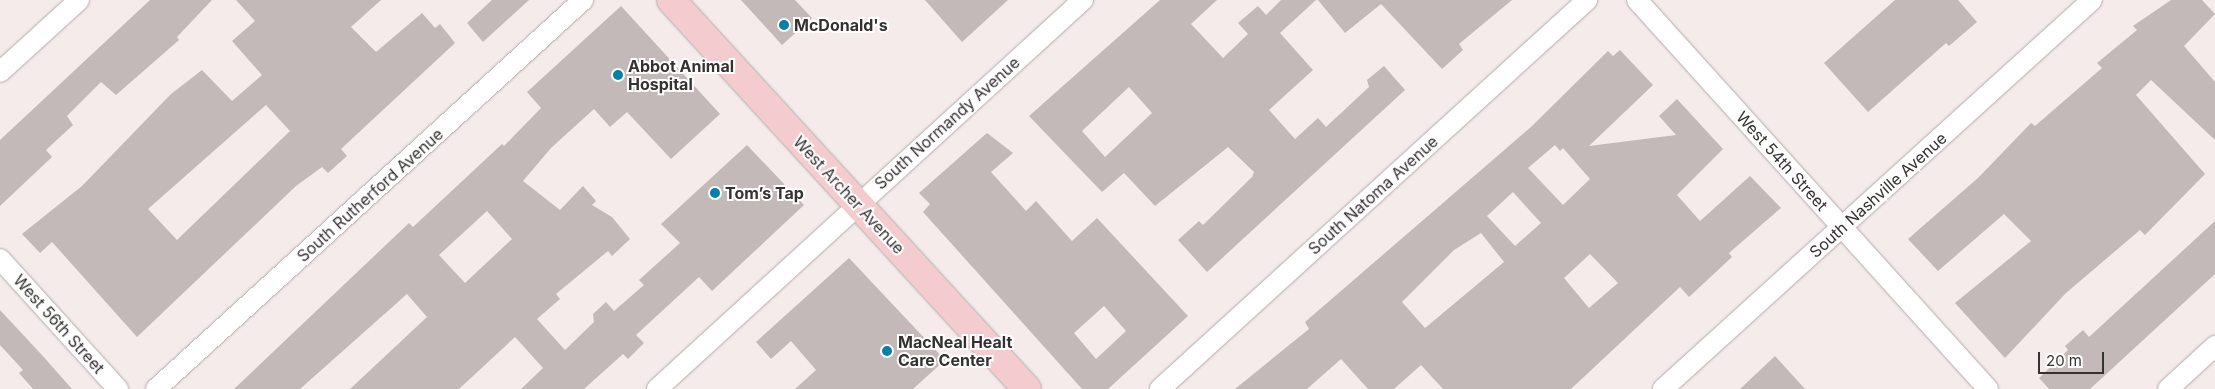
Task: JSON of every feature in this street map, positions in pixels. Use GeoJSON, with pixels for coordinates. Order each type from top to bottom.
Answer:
{"type":"FeatureCollection","features":[{"type":"Feature","properties":{"kind":"main road","name":"West Archer Avenue"},"geometry":{"type":"LineString","coordinates":[[671,0],[1028,389]]}},
{"type":"Feature","properties":{"kind":"street"},"geometry":{"type":"LineString","coordinates":[[0,72],[78,0]]}},
{"type":"Feature","properties":{"kind":"street","name":"South Rutherford Avenue"},"geometry":{"type":"LineString","coordinates":[[156,389],[583,0]]}},
{"type":"Feature","properties":{"kind":"street","name":"South Normandy Avenue"},"geometry":{"type":"LineString","coordinates":[[658,389],[1082,0]]}},
{"type":"Feature","properties":{"kind":"street","name":"South Natoma Avenue"},"geometry":{"type":"LineString","coordinates":[[1160,389],[1587,0]]}},
{"type":"Feature","properties":{"kind":"street","name":"West 54th Street"},"geometry":{"type":"LineString","coordinates":[[1637,0],[1988,389]]}},
{"type":"Feature","properties":{"kind":"street","name":"South Nashville Avenue"},"geometry":{"type":"LineString","coordinates":[[1663,389],[2092,0]]}},
{"type":"Feature","properties":{"kind":"street","name":"West 56th Street"},"geometry":{"type":"LineString","coordinates":[[0,259],[118,389]]}},
{"type":"Feature","properties":{"kind":"street"},"geometry":{"type":"LineString","coordinates":[[2168,389],[2215,346]]}},
{"type":"Feature","properties":{"kind":"building"},"geometry":{"type":"Polygon","coordinates":[[[150,0],[212,0],[177,37],[179,40],[116,95],[101,82],[67,116],[73,125],[46,150],[52,157],[0,206],[0,140],[150,0]]]}},
{"type":"Feature","properties":{"kind":"building"},"geometry":{"type":"Polygon","coordinates":[[[236,0],[381,0],[351,27],[376,52],[422,13],[435,28],[440,24],[455,43],[341,149],[347,156],[328,173],[322,167],[296,186],[137,337],[52,242],[40,253],[22,234],[82,186],[171,94],[202,70],[232,101],[262,75],[232,41],[255,21],[236,0]],[[266,105],[148,209],[177,240],[290,131],[266,105]]]}},
{"type":"Feature","properties":{"kind":"building"},"geometry":{"type":"Polygon","coordinates":[[[492,0],[529,0],[483,42],[467,23],[492,0]]]}},
{"type":"Feature","properties":{"kind":"building","name":"McDonald's"},"geometry":{"type":"Polygon","coordinates":[[[741,0],[795,0],[812,18],[782,45],[741,0]]]}},
{"type":"Feature","properties":{"kind":"building"},"geometry":{"type":"Polygon","coordinates":[[[925,0],[1008,0],[962,42],[925,0]]]}},
{"type":"Feature","properties":{"kind":"building"},"geometry":{"type":"Polygon","coordinates":[[[1160,0],[1217,0],[1191,24],[1223,58],[1248,34],[1238,23],[1258,6],[1266,15],[1281,0],[1316,0],[1280,33],[1313,70],[1269,110],[1295,139],[1318,118],[1326,127],[1369,87],[1367,80],[1384,66],[1405,90],[1207,272],[1178,240],[1199,221],[1203,225],[1252,177],[1254,172],[1228,147],[1155,206],[1124,173],[1102,192],[1029,116],[1160,0]],[[1129,87],[1082,131],[1105,157],[1152,113],[1129,87]]]}},
{"type":"Feature","properties":{"kind":"building"},"geometry":{"type":"Polygon","coordinates":[[[1318,0],[1512,0],[1459,44],[1463,50],[1442,69],[1381,4],[1345,33],[1318,0]]]}},
{"type":"Feature","properties":{"kind":"building"},"geometry":{"type":"Polygon","coordinates":[[[1895,0],[1958,0],[1977,22],[1949,46],[1946,43],[1868,112],[1824,63],[1895,0]]]}},
{"type":"Feature","properties":{"kind":"building"},"geometry":{"type":"Polygon","coordinates":[[[2171,0],[2202,0],[2215,14],[2184,46],[2215,82],[2215,140],[2151,80],[2136,95],[2205,174],[2145,235],[2140,230],[2066,293],[2005,358],[1955,303],[2031,241],[2004,214],[1938,271],[1908,239],[1978,178],[2031,123],[2035,126],[2102,68],[2097,63],[2137,30],[2133,26],[2171,0]]]}},
{"type":"Feature","properties":{"kind":"building"},"geometry":{"type":"Polygon","coordinates":[[[621,6],[720,114],[671,159],[627,112],[610,127],[594,109],[551,148],[523,181],[560,210],[583,186],[596,201],[592,205],[612,217],[630,239],[612,256],[608,251],[556,294],[560,299],[537,319],[565,350],[594,322],[593,314],[606,302],[614,311],[644,285],[639,280],[680,243],[661,224],[747,145],[804,205],[712,291],[699,277],[636,335],[644,343],[628,359],[623,354],[584,389],[521,389],[543,368],[515,337],[459,389],[350,389],[427,317],[407,294],[300,389],[234,389],[409,223],[413,227],[502,144],[504,146],[541,108],[527,92],[621,6]],[[487,211],[439,255],[465,283],[512,239],[487,211]]]}},
{"type":"Feature","properties":{"kind":"building"},"geometry":{"type":"Polygon","coordinates":[[[1620,50],[1653,85],[1589,146],[1676,135],[1659,116],[1677,99],[1723,149],[1677,195],[1700,221],[1750,176],[1781,208],[1729,253],[1732,257],[1689,297],[1680,287],[1571,389],[1443,389],[1421,365],[1394,389],[1368,389],[1341,359],[1307,389],[1235,389],[1309,329],[1305,322],[1531,127],[1608,51],[1613,56],[1620,50]],[[1555,145],[1528,168],[1563,205],[1590,179],[1563,148],[1560,151],[1555,145]],[[1513,192],[1487,216],[1515,246],[1541,223],[1513,192]],[[1481,233],[1454,250],[1402,302],[1425,328],[1504,262],[1481,233]],[[1590,254],[1564,278],[1589,308],[1618,283],[1590,254]]]}},
{"type":"Feature","properties":{"kind":"building"},"geometry":{"type":"Polygon","coordinates":[[[987,133],[1013,153],[991,172],[1026,211],[1036,201],[1072,241],[1097,218],[1188,316],[1108,389],[1082,389],[923,212],[930,204],[919,193],[987,133]],[[1104,306],[1074,333],[1096,359],[1126,331],[1104,306]]]}},
{"type":"Feature","properties":{"kind":"building"},"geometry":{"type":"Polygon","coordinates":[[[2215,221],[2215,274],[2090,389],[2049,389],[2039,378],[2068,350],[2065,346],[2083,330],[2089,337],[2215,221]]]}},
{"type":"Feature","properties":{"kind":"building"},"geometry":{"type":"Polygon","coordinates":[[[849,258],[945,360],[913,389],[795,389],[816,370],[791,341],[771,359],[756,342],[849,258]]]}},
{"type":"Feature","properties":{"kind":"building"},"geometry":{"type":"Polygon","coordinates":[[[0,310],[72,389],[33,389],[19,373],[23,370],[0,345],[0,310]]]}},
{"type":"Feature","properties":{"kind":"building"},"geometry":{"type":"Polygon","coordinates":[[[1775,356],[1805,389],[1740,389],[1756,374],[1775,356]]]}},
{"type":"Feature","properties":{"kind":"place","name":"McDonald's"},"geometry":{"type":"Point","coordinates":[784,25]}},
{"type":"Feature","properties":{"kind":"place","name":"Abbot Animal Hospital"},"geometry":{"type":"Point","coordinates":[618,75]}},
{"type":"Feature","properties":{"kind":"place","name":"Tom’s Tap"},"geometry":{"type":"Point","coordinates":[715,193]}},
{"type":"Feature","properties":{"kind":"place","name":"MacNeal Healt Care Center"},"geometry":{"type":"Point","coordinates":[887,351]}}]}
